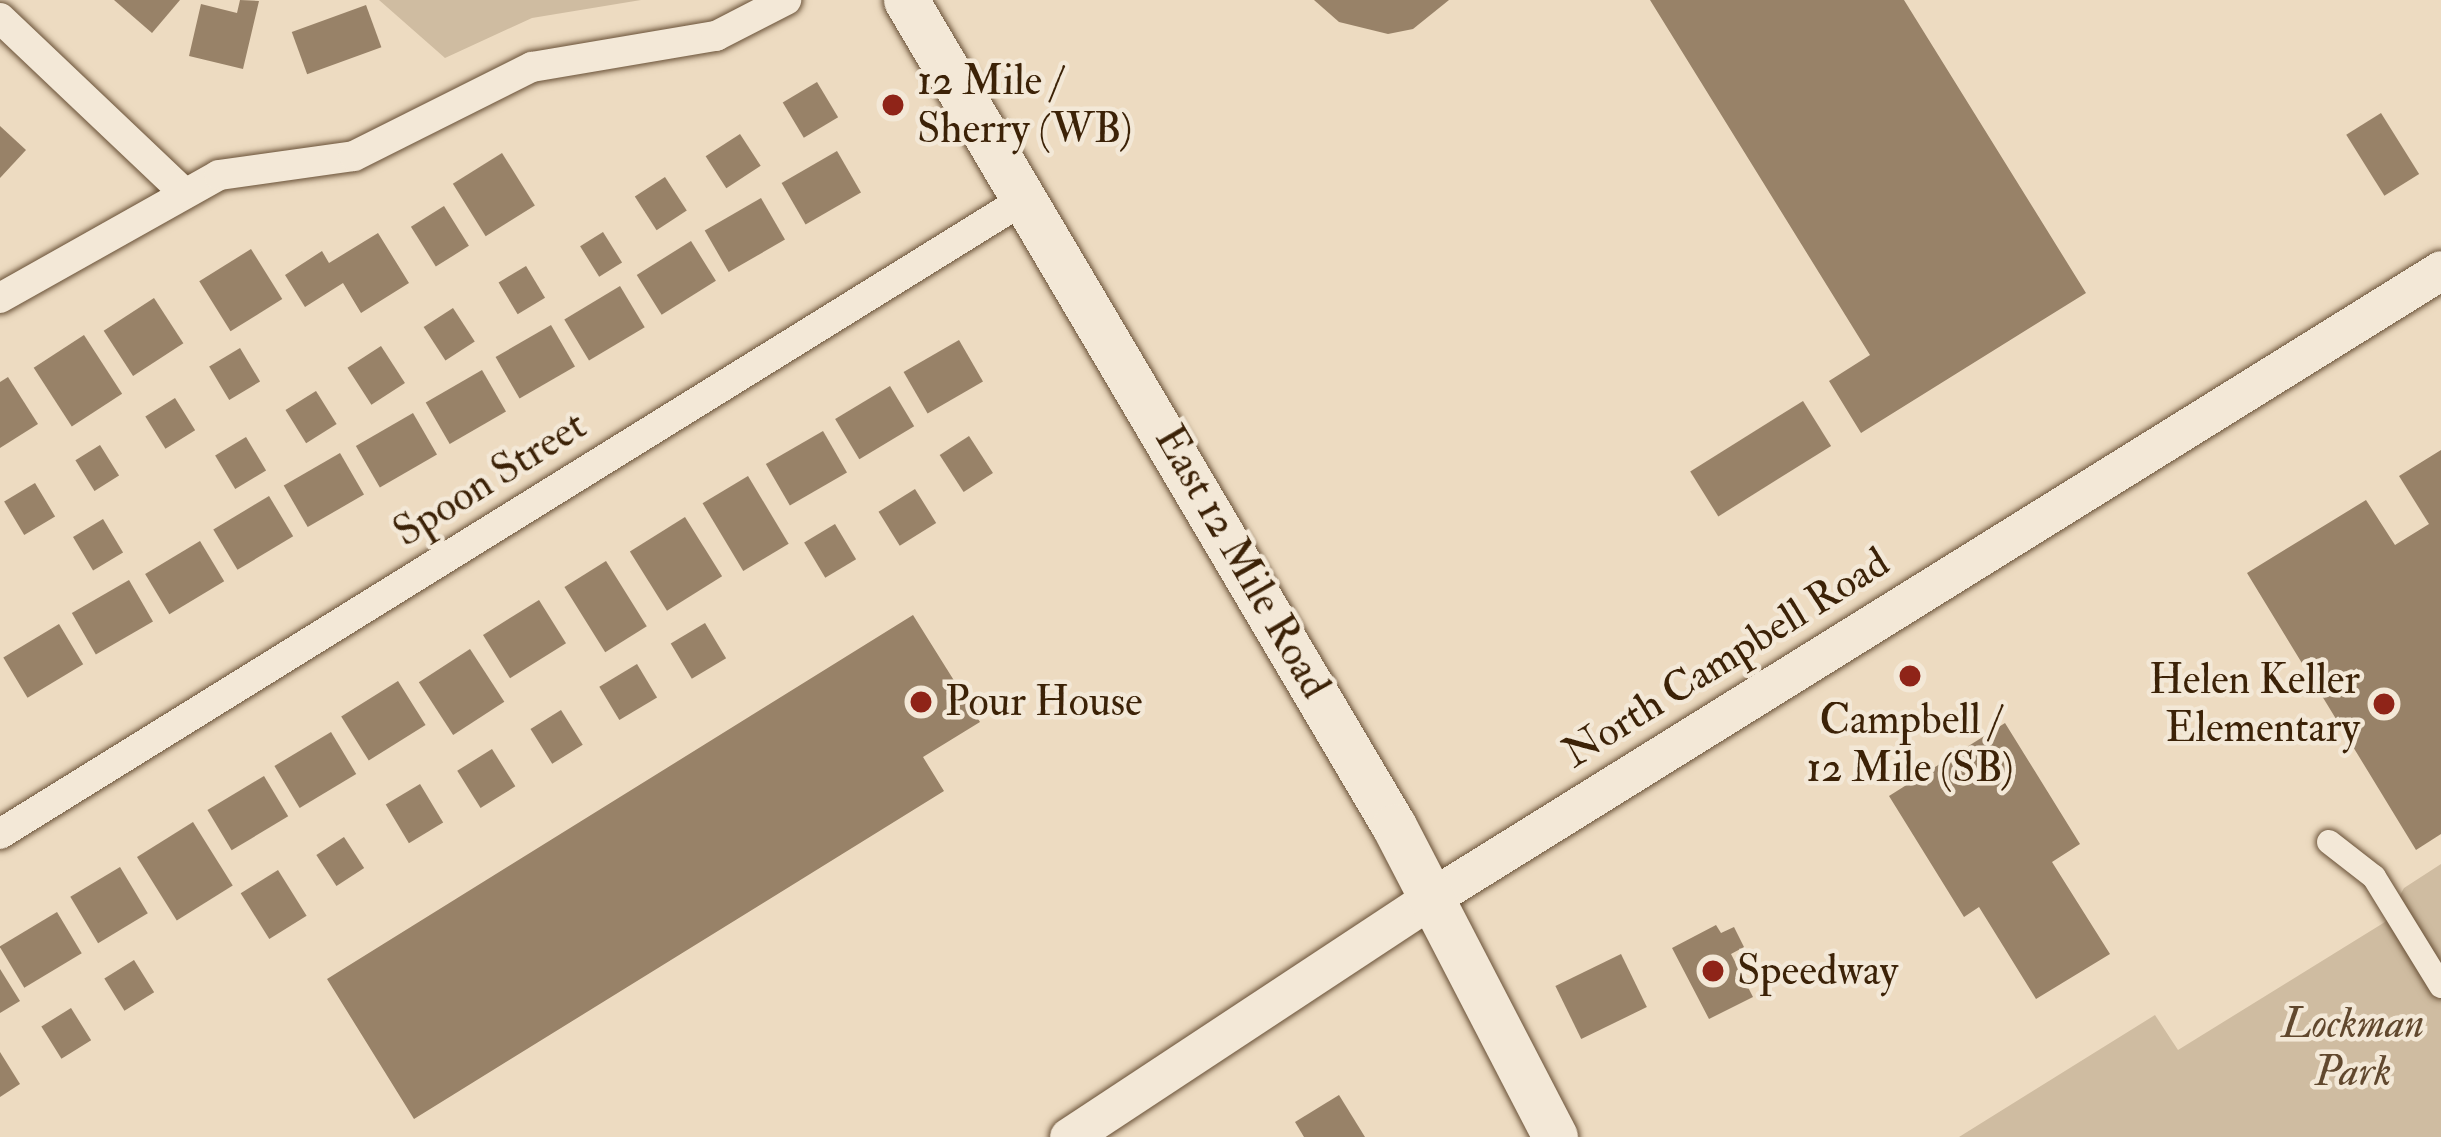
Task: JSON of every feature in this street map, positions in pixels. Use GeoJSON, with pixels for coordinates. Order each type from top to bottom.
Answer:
{"type":"FeatureCollection","features":[{"type":"Feature","properties":{"kind":"main road","name":"East 12 Mile Road"},"geometry":{"type":"LineString","coordinates":[[906,0],[1026,198],[1431,898],[1555,1137]]}},
{"type":"Feature","properties":{"kind":"street"},"geometry":{"type":"LineString","coordinates":[[0,298],[181,190],[235,172],[354,156],[532,67],[716,36],[786,0]]}},
{"type":"Feature","properties":{"kind":"street"},"geometry":{"type":"LineString","coordinates":[[0,18],[181,190]]}},
{"type":"Feature","properties":{"kind":"street","name":"Spoon Street"},"geometry":{"type":"LineString","coordinates":[[0,834],[1026,198]]}},
{"type":"Feature","properties":{"kind":"street","name":"North Campbell Road"},"geometry":{"type":"LineString","coordinates":[[1069,1137],[1431,898],[2441,270]]}},
{"type":"Feature","properties":{"kind":"street"},"geometry":{"type":"LineString","coordinates":[[2329,842],[2374,878],[2441,986]]}},
{"type":"Feature","properties":{"kind":"green space"},"geometry":{"type":"Polygon","coordinates":[[[379,0],[641,0],[532,18],[445,58],[379,0]]]}},
{"type":"Feature","properties":{"kind":"green space","name":"Lockman Park"},"geometry":{"type":"Polygon","coordinates":[[[2441,864],[2441,1137],[1959,1137],[2155,1015],[2178,1050],[2385,922],[2404,888],[2441,864]]]}},
{"type":"Feature","properties":{"kind":"building"},"geometry":{"type":"Polygon","coordinates":[[[114,0],[180,0],[152,33],[114,0]]]}},
{"type":"Feature","properties":{"kind":"building"},"geometry":{"type":"Polygon","coordinates":[[[240,0],[259,1],[243,69],[189,56],[201,4],[237,13],[240,0]]]}},
{"type":"Feature","properties":{"kind":"building"},"geometry":{"type":"Polygon","coordinates":[[[1314,0],[1449,0],[1413,29],[1388,34],[1339,22],[1314,0]]]}},
{"type":"Feature","properties":{"kind":"building"},"geometry":{"type":"Polygon","coordinates":[[[1650,0],[1904,0],[2086,293],[1861,433],[1829,381],[1870,355],[1650,0]]]}},
{"type":"Feature","properties":{"kind":"building"},"geometry":{"type":"Polygon","coordinates":[[[366,5],[381,47],[307,74],[292,32],[366,5]]]}},
{"type":"Feature","properties":{"kind":"building"},"geometry":{"type":"Polygon","coordinates":[[[817,82],[838,117],[804,138],[783,103],[817,82]]]}},
{"type":"Feature","properties":{"kind":"building"},"geometry":{"type":"Polygon","coordinates":[[[2381,113],[2419,174],[2384,196],[2346,135],[2381,113]]]}},
{"type":"Feature","properties":{"kind":"building"},"geometry":{"type":"Polygon","coordinates":[[[0,126],[26,150],[0,178],[0,126]]]}},
{"type":"Feature","properties":{"kind":"building"},"geometry":{"type":"Polygon","coordinates":[[[740,134],[761,166],[726,188],[706,156],[740,134]]]}},
{"type":"Feature","properties":{"kind":"building"},"geometry":{"type":"Polygon","coordinates":[[[837,151],[861,193],[806,225],[782,183],[837,151]]]}},
{"type":"Feature","properties":{"kind":"building"},"geometry":{"type":"Polygon","coordinates":[[[502,153],[535,206],[486,236],[453,184],[502,153]]]}},
{"type":"Feature","properties":{"kind":"building"},"geometry":{"type":"Polygon","coordinates":[[[665,177],[687,211],[657,230],[635,197],[665,177]]]}},
{"type":"Feature","properties":{"kind":"building"},"geometry":{"type":"Polygon","coordinates":[[[761,198],[785,240],[729,272],[705,230],[761,198]]]}},
{"type":"Feature","properties":{"kind":"building"},"geometry":{"type":"Polygon","coordinates":[[[444,206],[469,246],[436,267],[411,227],[444,206]]]}},
{"type":"Feature","properties":{"kind":"building"},"geometry":{"type":"Polygon","coordinates":[[[603,232],[622,263],[599,277],[580,246],[603,232]]]}},
{"type":"Feature","properties":{"kind":"building"},"geometry":{"type":"Polygon","coordinates":[[[378,233],[409,283],[361,313],[343,283],[305,307],[285,275],[322,251],[329,263],[378,233]]]}},
{"type":"Feature","properties":{"kind":"building"},"geometry":{"type":"Polygon","coordinates":[[[691,241],[716,281],[662,315],[637,275],[691,241]]]}},
{"type":"Feature","properties":{"kind":"building"},"geometry":{"type":"Polygon","coordinates":[[[251,249],[282,299],[231,331],[199,281],[251,249]]]}},
{"type":"Feature","properties":{"kind":"building"},"geometry":{"type":"Polygon","coordinates":[[[526,266],[545,298],[518,314],[499,282],[526,266]]]}},
{"type":"Feature","properties":{"kind":"building"},"geometry":{"type":"Polygon","coordinates":[[[620,286],[645,327],[589,361],[564,319],[620,286]]]}},
{"type":"Feature","properties":{"kind":"building"},"geometry":{"type":"Polygon","coordinates":[[[154,298],[183,343],[133,376],[104,331],[154,298]]]}},
{"type":"Feature","properties":{"kind":"building"},"geometry":{"type":"Polygon","coordinates":[[[453,308],[475,342],[445,361],[424,327],[453,308]]]}},
{"type":"Feature","properties":{"kind":"building"},"geometry":{"type":"Polygon","coordinates":[[[551,325],[575,367],[520,399],[496,357],[551,325]]]}},
{"type":"Feature","properties":{"kind":"building"},"geometry":{"type":"Polygon","coordinates":[[[84,335],[122,394],[72,426],[34,368],[84,335]]]}},
{"type":"Feature","properties":{"kind":"building"},"geometry":{"type":"Polygon","coordinates":[[[959,340],[983,382],[928,414],[904,372],[959,340]]]}},
{"type":"Feature","properties":{"kind":"building"},"geometry":{"type":"Polygon","coordinates":[[[381,346],[405,383],[371,405],[347,368],[381,346]]]}},
{"type":"Feature","properties":{"kind":"building"},"geometry":{"type":"Polygon","coordinates":[[[240,348],[260,381],[229,400],[209,367],[240,348]]]}},
{"type":"Feature","properties":{"kind":"building"},"geometry":{"type":"Polygon","coordinates":[[[482,370],[506,412],[450,444],[426,402],[482,370]]]}},
{"type":"Feature","properties":{"kind":"building"},"geometry":{"type":"Polygon","coordinates":[[[8,377],[38,424],[0,448],[0,382],[8,377]]]}},
{"type":"Feature","properties":{"kind":"building"},"geometry":{"type":"Polygon","coordinates":[[[890,386],[914,426],[859,459],[835,419],[890,386]]]}},
{"type":"Feature","properties":{"kind":"building"},"geometry":{"type":"Polygon","coordinates":[[[316,391],[337,424],[306,443],[285,410],[316,391]]]}},
{"type":"Feature","properties":{"kind":"building"},"geometry":{"type":"Polygon","coordinates":[[[175,398],[195,430],[165,449],[145,417],[175,398]]]}},
{"type":"Feature","properties":{"kind":"building"},"geometry":{"type":"Polygon","coordinates":[[[1803,401],[1831,446],[1718,516],[1690,471],[1803,401]]]}},
{"type":"Feature","properties":{"kind":"building"},"geometry":{"type":"Polygon","coordinates":[[[413,413],[437,455],[380,488],[356,446],[413,413]]]}},
{"type":"Feature","properties":{"kind":"building"},"geometry":{"type":"Polygon","coordinates":[[[823,431],[847,473],[790,506],[766,464],[823,431]]]}},
{"type":"Feature","properties":{"kind":"building"},"geometry":{"type":"Polygon","coordinates":[[[969,436],[993,473],[964,492],[940,455],[969,436]]]}},
{"type":"Feature","properties":{"kind":"building"},"geometry":{"type":"Polygon","coordinates":[[[246,437],[266,470],[235,489],[215,456],[246,437]]]}},
{"type":"Feature","properties":{"kind":"building"},"geometry":{"type":"Polygon","coordinates":[[[100,445],[119,476],[94,491],[75,460],[100,445]]]}},
{"type":"Feature","properties":{"kind":"building","name":"Helen Keller Elementary"},"geometry":{"type":"Polygon","coordinates":[[[2441,450],[2441,834],[2416,850],[2247,573],[2366,500],[2395,545],[2429,524],[2399,476],[2441,450]]]}},
{"type":"Feature","properties":{"kind":"building"},"geometry":{"type":"Polygon","coordinates":[[[340,453],[364,495],[308,527],[284,486],[340,453]]]}},
{"type":"Feature","properties":{"kind":"building"},"geometry":{"type":"Polygon","coordinates":[[[748,476],[789,544],[743,571],[703,503],[748,476]]]}},
{"type":"Feature","properties":{"kind":"building"},"geometry":{"type":"Polygon","coordinates":[[[35,483],[55,516],[24,535],[4,502],[35,483]]]}},
{"type":"Feature","properties":{"kind":"building"},"geometry":{"type":"Polygon","coordinates":[[[915,489],[936,523],[900,546],[879,512],[915,489]]]}},
{"type":"Feature","properties":{"kind":"building"},"geometry":{"type":"Polygon","coordinates":[[[269,496],[293,536],[237,570],[213,529],[269,496]]]}},
{"type":"Feature","properties":{"kind":"building"},"geometry":{"type":"Polygon","coordinates":[[[685,517],[722,576],[667,611],[630,551],[685,517]]]}},
{"type":"Feature","properties":{"kind":"building"},"geometry":{"type":"Polygon","coordinates":[[[103,519],[123,552],[93,570],[73,537],[103,519]]]}},
{"type":"Feature","properties":{"kind":"building"},"geometry":{"type":"Polygon","coordinates":[[[835,524],[856,559],[825,578],[804,543],[835,524]]]}},
{"type":"Feature","properties":{"kind":"building"},"geometry":{"type":"Polygon","coordinates":[[[200,541],[224,581],[169,614],[145,574],[200,541]]]}},
{"type":"Feature","properties":{"kind":"building"},"geometry":{"type":"Polygon","coordinates":[[[606,561],[647,626],[605,652],[564,587],[606,561]]]}},
{"type":"Feature","properties":{"kind":"building"},"geometry":{"type":"Polygon","coordinates":[[[129,580],[153,622],[96,655],[72,613],[129,580]]]}},
{"type":"Feature","properties":{"kind":"building"},"geometry":{"type":"Polygon","coordinates":[[[539,600],[566,643],[510,678],[483,635],[539,600]]]}},
{"type":"Feature","properties":{"kind":"building"},"geometry":{"type":"Polygon","coordinates":[[[913,615],[980,722],[923,757],[944,791],[414,1119],[327,979],[913,615]]]}},
{"type":"Feature","properties":{"kind":"building"},"geometry":{"type":"Polygon","coordinates":[[[705,623],[726,658],[692,679],[671,644],[705,623]]]}},
{"type":"Feature","properties":{"kind":"building"},"geometry":{"type":"Polygon","coordinates":[[[59,624],[83,664],[27,698],[3,657],[59,624]]]}},
{"type":"Feature","properties":{"kind":"building"},"geometry":{"type":"Polygon","coordinates":[[[470,649],[504,702],[453,735],[419,682],[470,649]]]}},
{"type":"Feature","properties":{"kind":"building"},"geometry":{"type":"Polygon","coordinates":[[[637,664],[657,697],[619,720],[599,687],[637,664]]]}},
{"type":"Feature","properties":{"kind":"building"},"geometry":{"type":"Polygon","coordinates":[[[398,681],[426,725],[369,761],[341,717],[398,681]]]}},
{"type":"Feature","properties":{"kind":"building"},"geometry":{"type":"Polygon","coordinates":[[[561,710],[583,745],[552,764],[530,729],[561,710]]]}},
{"type":"Feature","properties":{"kind":"building"},"geometry":{"type":"Polygon","coordinates":[[[2005,723],[2080,844],[2052,862],[2110,954],[2036,999],[1979,907],[1964,917],[1889,796],[2005,723]]]}},
{"type":"Feature","properties":{"kind":"building"},"geometry":{"type":"Polygon","coordinates":[[[331,732],[356,774],[300,808],[274,766],[331,732]]]}},
{"type":"Feature","properties":{"kind":"building"},"geometry":{"type":"Polygon","coordinates":[[[492,749],[515,786],[481,808],[457,771],[492,749]]]}},
{"type":"Feature","properties":{"kind":"building"},"geometry":{"type":"Polygon","coordinates":[[[264,776],[288,816],[232,850],[207,810],[264,776]]]}},
{"type":"Feature","properties":{"kind":"building"},"geometry":{"type":"Polygon","coordinates":[[[420,784],[443,823],[409,843],[386,805],[420,784]]]}},
{"type":"Feature","properties":{"kind":"building"},"geometry":{"type":"Polygon","coordinates":[[[193,822],[233,886],[177,921],[137,857],[193,822]]]}},
{"type":"Feature","properties":{"kind":"building"},"geometry":{"type":"Polygon","coordinates":[[[344,837],[364,868],[336,886],[316,855],[344,837]]]}},
{"type":"Feature","properties":{"kind":"building"},"geometry":{"type":"Polygon","coordinates":[[[120,867],[148,913],[98,943],[70,897],[120,867]]]}},
{"type":"Feature","properties":{"kind":"building"},"geometry":{"type":"Polygon","coordinates":[[[278,870],[307,916],[269,939],[241,893],[278,870]]]}},
{"type":"Feature","properties":{"kind":"building"},"geometry":{"type":"Polygon","coordinates":[[[57,912],[82,953],[24,988],[0,946],[57,912]]]}},
{"type":"Feature","properties":{"kind":"building"},"geometry":{"type":"Polygon","coordinates":[[[1716,925],[1721,933],[1734,927],[1744,947],[1731,954],[1753,997],[1709,1019],[1672,948],[1716,925]]]}},
{"type":"Feature","properties":{"kind":"building"},"geometry":{"type":"Polygon","coordinates":[[[1621,954],[1647,1007],[1581,1039],[1555,986],[1621,954]]]}},
{"type":"Feature","properties":{"kind":"building"},"geometry":{"type":"Polygon","coordinates":[[[134,960],[154,992],[124,1011],[104,979],[134,960]]]}},
{"type":"Feature","properties":{"kind":"building"},"geometry":{"type":"Polygon","coordinates":[[[0,969],[20,1001],[0,1013],[0,969]]]}},
{"type":"Feature","properties":{"kind":"building"},"geometry":{"type":"Polygon","coordinates":[[[71,1008],[91,1040],[61,1059],[41,1027],[71,1008]]]}},
{"type":"Feature","properties":{"kind":"building"},"geometry":{"type":"Polygon","coordinates":[[[0,1052],[20,1084],[0,1097],[0,1052]]]}},
{"type":"Feature","properties":{"kind":"building"},"geometry":{"type":"Polygon","coordinates":[[[1339,1095],[1365,1137],[1304,1137],[1295,1122],[1339,1095]]]}},
{"type":"Feature","properties":{"kind":"place","name":"12 Mile / Sherry (WB)"},"geometry":{"type":"Point","coordinates":[893,105]}},
{"type":"Feature","properties":{"kind":"place","name":"Campbell / 12 Mile (SB)"},"geometry":{"type":"Point","coordinates":[1910,676]}},
{"type":"Feature","properties":{"kind":"place","name":"Pour House"},"geometry":{"type":"Point","coordinates":[921,702]}},
{"type":"Feature","properties":{"kind":"place","name":"Helen Keller Elementary"},"geometry":{"type":"Point","coordinates":[2384,704]}},
{"type":"Feature","properties":{"kind":"place","name":"Speedway"},"geometry":{"type":"Point","coordinates":[1713,971]}}]}
